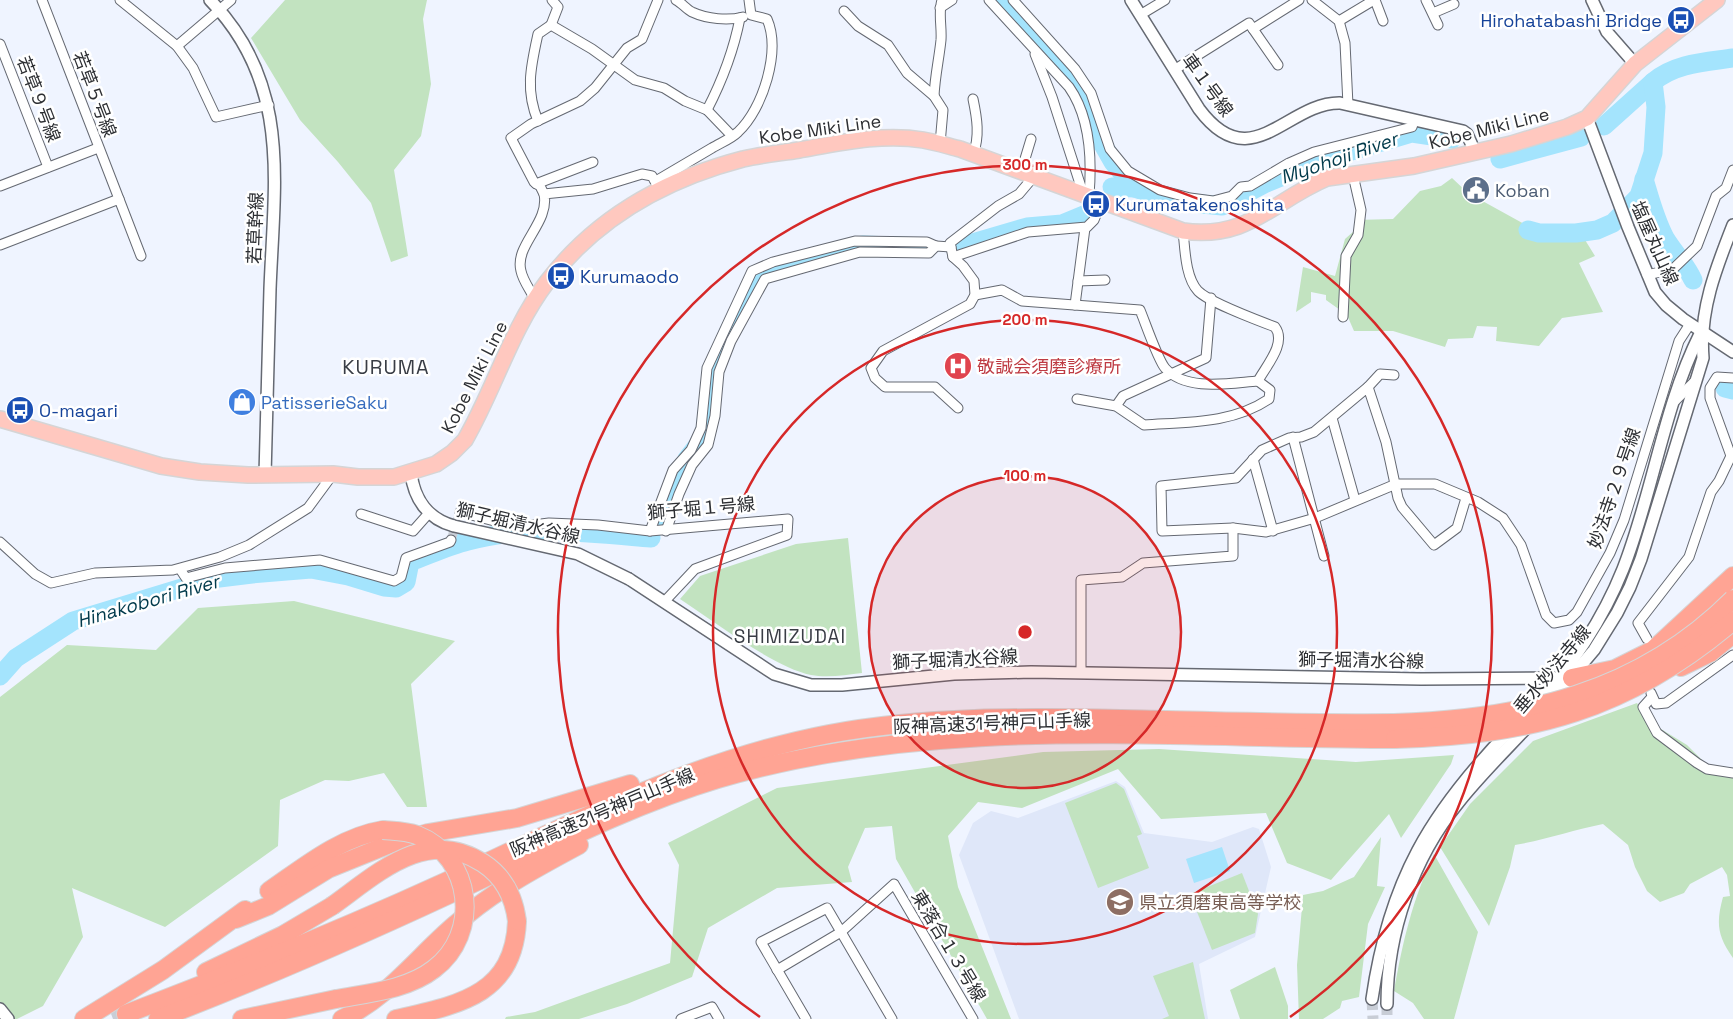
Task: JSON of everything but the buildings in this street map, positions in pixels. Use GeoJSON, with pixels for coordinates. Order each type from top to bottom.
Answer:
{"type":"FeatureCollection","features":[{"type":"Feature","properties":{"kind":"highway"},"geometry":{"type":"LineString","coordinates":[[1565,678],[1616,669],[1653,650],[1733,576]]}},
{"type":"Feature","properties":{"kind":"highway","name":"阪神高速31号神戸山手線"},"geometry":{"type":"LineString","coordinates":[[158,1019],[317,954],[584,830],[653,801],[717,779],[836,752],[965,738],[1051,735],[1394,731],[1503,715],[1566,699],[1608,683],[1664,653],[1695,632],[1733,599]]}},
{"type":"Feature","properties":{"kind":"highway","name":"阪神高速31号神戸山手線"},"geometry":{"type":"LineString","coordinates":[[396,1019],[457,1004],[477,995],[492,984],[505,969],[516,941],[517,921],[512,898],[499,877],[473,856],[447,848],[419,851],[404,857],[284,936],[204,973],[126,1014],[294,949],[448,881],[600,808],[674,778],[762,751],[828,734],[908,724],[960,720],[1051,718],[1394,731],[1435,738],[1505,731],[1574,714],[1608,701],[1674,666],[1706,644],[1733,621]]}},
{"type":"Feature","properties":{"kind":"highway"},"geometry":{"type":"LineString","coordinates":[[1565,678],[1612,686],[1638,682],[1670,672],[1710,653],[1733,634]]}},
{"type":"Feature","properties":{"kind":"highway"},"geometry":{"type":"LineString","coordinates":[[236,919],[268,906],[328,869],[390,844],[428,833],[541,812],[720,755],[762,751]]}},
{"type":"Feature","properties":{"kind":"highway"},"geometry":{"type":"LineString","coordinates":[[342,1019],[372,1002],[400,979],[457,923],[499,890],[586,841],[717,779]]}},
{"type":"Feature","properties":{"kind":"highway"},"geometry":{"type":"LineString","coordinates":[[84,1019],[163,970],[236,919],[253,902],[316,858],[351,838],[383,830],[406,833],[423,839],[439,850],[452,864],[464,892],[465,913],[463,929],[448,956],[433,970],[416,980],[394,988],[242,1019]]}},
{"type":"Feature","properties":{"kind":"main road","name":"Kobe Miki Line"},"geometry":{"type":"LineString","coordinates":[[0,419],[161,466],[200,472],[265,475],[333,474],[386,478],[411,473],[443,460],[465,440],[535,300],[552,275],[594,232],[657,185],[744,159],[816,146],[876,138],[907,138],[940,144],[1091,196],[1183,231],[1206,234],[1244,226],[1313,184],[1327,178],[1414,166],[1494,148],[1567,128],[1587,118],[1635,64],[1717,0]]}},
{"type":"Feature","properties":{"kind":"street","name":"若草５号線"},"geometry":{"type":"LineString","coordinates":[[42,0],[141,256]]}},
{"type":"Feature","properties":{"kind":"street"},"geometry":{"type":"LineString","coordinates":[[120,0],[177,46],[193,68],[216,117],[268,105]]}},
{"type":"Feature","properties":{"kind":"street","name":"若草幹線"},"geometry":{"type":"LineString","coordinates":[[210,0],[237,33],[252,60],[268,105],[275,144],[265,475]]}},
{"type":"Feature","properties":{"kind":"street"},"geometry":{"type":"LineString","coordinates":[[177,46],[231,0]]}},
{"type":"Feature","properties":{"kind":"street"},"geometry":{"type":"LineString","coordinates":[[538,121],[531,105],[529,72],[538,34],[551,25],[558,7],[552,0]]}},
{"type":"Feature","properties":{"kind":"street"},"geometry":{"type":"LineString","coordinates":[[535,300],[521,271],[520,257],[544,211],[544,194],[536,184],[511,138],[538,121],[580,101],[595,88],[627,48],[642,39],[658,0]]}},
{"type":"Feature","properties":{"kind":"street"},"geometry":{"type":"LineString","coordinates":[[544,194],[594,189],[642,174],[652,176],[657,185],[738,132],[754,111],[766,86],[771,64],[770,26],[767,19],[751,15],[732,20],[702,15],[691,11],[676,0]]}},
{"type":"Feature","properties":{"kind":"street"},"geometry":{"type":"LineString","coordinates":[[749,0],[751,15]]}},
{"type":"Feature","properties":{"kind":"street"},"geometry":{"type":"LineString","coordinates":[[934,96],[935,70],[942,29],[941,4],[952,0]]}},
{"type":"Feature","properties":{"kind":"street"},"geometry":{"type":"LineString","coordinates":[[953,257],[1028,232],[1085,228],[1094,220],[1088,136],[1077,99],[989,0]]}},
{"type":"Feature","properties":{"kind":"street"},"geometry":{"type":"LineString","coordinates":[[1013,0],[1074,69],[1091,93],[1110,149],[1128,172],[1160,190],[1190,198],[1214,201],[1232,196],[1241,187],[1250,186],[1289,163],[1314,152],[1412,127],[1414,120]]}},
{"type":"Feature","properties":{"kind":"street","name":"車１号線"},"geometry":{"type":"LineString","coordinates":[[1131,0],[1174,70],[1208,120],[1222,133],[1236,138],[1275,131],[1321,105],[1334,103],[1463,131],[1467,134],[1475,152]]}},
{"type":"Feature","properties":{"kind":"street"},"geometry":{"type":"LineString","coordinates":[[1140,15],[1164,0]]}},
{"type":"Feature","properties":{"kind":"street"},"geometry":{"type":"LineString","coordinates":[[1253,29],[1299,0]]}},
{"type":"Feature","properties":{"kind":"street"},"geometry":{"type":"LineString","coordinates":[[1312,0],[1339,21],[1345,43],[1348,105]]}},
{"type":"Feature","properties":{"kind":"street"},"geometry":{"type":"LineString","coordinates":[[1426,0],[1438,25]]}},
{"type":"Feature","properties":{"kind":"street"},"geometry":{"type":"LineString","coordinates":[[1592,0],[1607,32],[1635,64]]}},
{"type":"Feature","properties":{"kind":"street"},"geometry":{"type":"LineString","coordinates":[[1339,21],[1371,1],[1383,21]]}},
{"type":"Feature","properties":{"kind":"street"},"geometry":{"type":"LineString","coordinates":[[1433,13],[1454,4]]}},
{"type":"Feature","properties":{"kind":"street"},"geometry":{"type":"LineString","coordinates":[[844,12],[863,29],[888,45],[907,73],[934,96],[943,110],[940,144]]}},
{"type":"Feature","properties":{"kind":"street"},"geometry":{"type":"LineString","coordinates":[[707,110],[720,83],[737,33],[740,18]]}},
{"type":"Feature","properties":{"kind":"street"},"geometry":{"type":"LineString","coordinates":[[1174,70],[1249,23],[1278,64]]}},
{"type":"Feature","properties":{"kind":"street"},"geometry":{"type":"LineString","coordinates":[[551,25],[592,49],[635,80],[664,88],[685,102],[707,110],[732,136]]}},
{"type":"Feature","properties":{"kind":"street","name":"若草９号線"},"geometry":{"type":"LineString","coordinates":[[0,44],[48,167]]}},
{"type":"Feature","properties":{"kind":"street"},"geometry":{"type":"LineString","coordinates":[[1034,50],[1091,196]]}},
{"type":"Feature","properties":{"kind":"street"},"geometry":{"type":"LineString","coordinates":[[973,99],[978,124],[973,155]]}},
{"type":"Feature","properties":{"kind":"street","name":"塩屋丸山線"},"geometry":{"type":"LineString","coordinates":[[1587,118],[1618,204],[1655,292],[1666,305],[1701,333],[1733,352]]}},
{"type":"Feature","properties":{"kind":"street"},"geometry":{"type":"LineString","coordinates":[[958,408],[935,387],[885,387],[875,378],[871,368],[884,351],[970,304],[975,295],[974,281],[963,266],[953,257],[950,244],[998,206],[1019,194],[1030,181],[1026,174],[1032,139]]}},
{"type":"Feature","properties":{"kind":"street"},"geometry":{"type":"LineString","coordinates":[[0,186],[98,148]]}},
{"type":"Feature","properties":{"kind":"street"},"geometry":{"type":"LineString","coordinates":[[536,184],[593,162]]}},
{"type":"Feature","properties":{"kind":"street"},"geometry":{"type":"LineString","coordinates":[[1647,275],[1673,269],[1697,246],[1716,196],[1726,188],[1733,170]]}},
{"type":"Feature","properties":{"kind":"street"},"geometry":{"type":"LineString","coordinates":[[1343,317],[1346,256],[1358,235],[1361,210],[1353,175]]}},
{"type":"Feature","properties":{"kind":"street"},"geometry":{"type":"LineString","coordinates":[[0,245],[119,199]]}},
{"type":"Feature","properties":{"kind":"street","name":"垂水妙法寺線"},"geometry":{"type":"LineString","coordinates":[[1372,999],[1393,904],[1427,833],[1474,767],[1565,678],[1603,611],[1623,569],[1674,403],[1692,352],[1701,333],[1707,302],[1733,225]]}},
{"type":"Feature","properties":{"kind":"street"},"geometry":{"type":"LineString","coordinates":[[1075,305],[1085,228]]}},
{"type":"Feature","properties":{"kind":"street"},"geometry":{"type":"LineString","coordinates":[[1183,231],[1189,272],[1198,290],[1275,328],[1278,332],[1280,343],[1258,381]]}},
{"type":"Feature","properties":{"kind":"street"},"geometry":{"type":"LineString","coordinates":[[650,531],[673,470],[691,450],[701,428],[707,368],[752,271],[773,262],[855,240],[926,242],[936,246],[951,247]]}},
{"type":"Feature","properties":{"kind":"street"},"geometry":{"type":"LineString","coordinates":[[666,530],[678,494],[692,465],[708,445],[715,416],[719,372],[731,341],[765,279],[860,252],[928,253],[936,246]]}},
{"type":"Feature","properties":{"kind":"street"},"geometry":{"type":"LineString","coordinates":[[1078,281],[1105,280]]}},
{"type":"Feature","properties":{"kind":"street"},"geometry":{"type":"LineString","coordinates":[[975,295],[1002,290],[1022,301],[1140,310],[1165,368],[1189,384],[1258,381],[1270,390],[1269,399],[1252,410],[1229,418],[1144,426],[1116,406],[1077,399]]}},
{"type":"Feature","properties":{"kind":"street"},"geometry":{"type":"LineString","coordinates":[[1116,406],[1123,396],[1206,358],[1212,298]]}},
{"type":"Feature","properties":{"kind":"street","name":"妙法寺２９号線"},"geometry":{"type":"LineString","coordinates":[[1394,375],[1380,374],[1368,387],[1314,432],[1293,437],[1262,450],[1236,478],[1161,486],[1162,531],[1232,528],[1266,532],[1273,531],[1315,518],[1396,484],[1435,484],[1503,518],[1521,545],[1546,615],[1554,622],[1569,620],[1577,612],[1593,587],[1624,520],[1679,341],[1690,324]]}},
{"type":"Feature","properties":{"kind":"street","name":"垂水妙法寺線"},"geometry":{"type":"LineString","coordinates":[[1387,1004],[1390,960],[1399,918],[1415,874],[1428,849],[1458,803],[1608,630],[1636,573],[1703,358],[1701,333]]}},
{"type":"Feature","properties":{"kind":"street"},"geometry":{"type":"LineString","coordinates":[[1647,639],[1638,623],[1689,556],[1711,492],[1722,476],[1731,456],[1710,398],[1710,388],[1717,377],[1733,378]]}},
{"type":"Feature","properties":{"kind":"street"},"geometry":{"type":"LineString","coordinates":[[1661,400],[1674,403],[1695,380]]}},
{"type":"Feature","properties":{"kind":"street"},"geometry":{"type":"LineString","coordinates":[[1368,387],[1402,507],[1434,545],[1457,528],[1466,498]]}},
{"type":"Feature","properties":{"kind":"street"},"geometry":{"type":"LineString","coordinates":[[1332,418],[1355,500]]}},
{"type":"Feature","properties":{"kind":"street"},"geometry":{"type":"LineString","coordinates":[[1293,437],[1324,556]]}},
{"type":"Feature","properties":{"kind":"street"},"geometry":{"type":"LineString","coordinates":[[1253,459],[1273,531]]}},
{"type":"Feature","properties":{"kind":"street","name":"獅子堀清水谷線"},"geometry":{"type":"LineString","coordinates":[[411,473],[415,492],[429,513],[442,523],[578,554],[629,579],[774,674],[811,685],[842,685],[954,674],[1081,673],[1421,679],[1565,678]]}},
{"type":"Feature","properties":{"kind":"street"},"geometry":{"type":"LineString","coordinates":[[0,542],[35,574],[51,583],[95,573],[126,574],[180,569],[220,557],[280,527],[308,508],[333,474]]}},
{"type":"Feature","properties":{"kind":"street","name":"獅子堀１号線"},"geometry":{"type":"LineString","coordinates":[[460,512],[517,527],[549,524],[591,524],[650,531],[788,519],[787,535],[695,569],[664,602]]}},
{"type":"Feature","properties":{"kind":"street"},"geometry":{"type":"LineString","coordinates":[[361,514],[413,530],[429,513]]}},
{"type":"Feature","properties":{"kind":"street"},"geometry":{"type":"LineString","coordinates":[[1081,673],[1081,580],[1122,577],[1143,563],[1233,556],[1232,528]]}},
{"type":"Feature","properties":{"kind":"street"},"geometry":{"type":"LineString","coordinates":[[180,569],[186,578],[225,568],[320,560],[394,581],[401,577],[406,558],[451,540]]}},
{"type":"Feature","properties":{"kind":"street"},"geometry":{"type":"LineString","coordinates":[[1733,655],[1666,703],[1656,704],[1651,695],[1643,706],[1657,733],[1707,768],[1733,773]]}},
{"type":"Feature","properties":{"kind":"street","name":"東落合１３号線"},"geometry":{"type":"LineString","coordinates":[[777,970],[842,932],[894,884],[973,1019]]}},
{"type":"Feature","properties":{"kind":"street"},"geometry":{"type":"LineString","coordinates":[[806,1019],[761,942],[827,908],[892,1019]]}},
{"type":"Feature","properties":{"kind":"street"},"geometry":{"type":"LineString","coordinates":[[681,1019],[712,1007],[719,1019]]}},
{"type":"Feature","properties":{"kind":"street"},"geometry":{"type":"LineString","coordinates":[[0,1009],[8,1019]]}},
{"type":"Feature","properties":{"kind":"shaded area","name":"県立須磨東高等学校"},"geometry":{"type":"Polygon","coordinates":[[[1116,781],[1125,787],[1144,833],[1212,842],[1253,827],[1259,829],[1271,867],[1255,937],[1199,964],[1208,1019],[1019,1019],[959,855],[973,823],[991,811],[1018,818],[1116,781]]]}},
{"type":"Feature","properties":{"kind":"green space"},"geometry":{"type":"Polygon","coordinates":[[[285,0],[427,0],[423,19],[431,84],[421,136],[394,170],[408,256],[391,262],[371,203],[338,162],[300,120],[251,38],[285,0]]]}},
{"type":"Feature","properties":{"kind":"green space"},"geometry":{"type":"Polygon","coordinates":[[[1452,178],[1468,193],[1535,230],[1577,227],[1595,256],[1579,263],[1603,312],[1562,318],[1539,346],[1496,341],[1497,327],[1477,326],[1473,338],[1448,339],[1445,347],[1393,331],[1354,331],[1347,315],[1326,300],[1326,295],[1311,292],[1311,302],[1296,312],[1303,267],[1335,276],[1345,239],[1354,231],[1356,220],[1393,219],[1420,191],[1441,186],[1452,178]]]}},
{"type":"Feature","properties":{"kind":"green space"},"geometry":{"type":"Polygon","coordinates":[[[848,538],[862,673],[823,676],[811,675],[796,670],[779,663],[744,643],[680,599],[700,576],[796,544],[848,538]]]}},
{"type":"Feature","properties":{"kind":"green space"},"geometry":{"type":"Polygon","coordinates":[[[294,601],[455,641],[411,684],[427,807],[407,807],[384,773],[349,781],[325,780],[280,800],[278,846],[165,927],[72,888],[83,937],[43,1006],[17,1019],[0,1019],[0,697],[67,645],[156,650],[198,608],[294,601]]]}},
{"type":"Feature","properties":{"kind":"green space"},"geometry":{"type":"Polygon","coordinates":[[[1637,703],[1648,721],[1687,745],[1706,764],[1733,768],[1733,958],[1719,929],[1719,914],[1723,897],[1730,896],[1727,875],[1722,867],[1690,884],[1684,893],[1660,902],[1647,891],[1635,867],[1628,845],[1603,824],[1515,845],[1510,867],[1489,926],[1440,847],[1470,804],[1533,741],[1637,703]]]}},
{"type":"Feature","properties":{"kind":"green space"},"geometry":{"type":"Polygon","coordinates":[[[1159,749],[1356,762],[1454,755],[1451,764],[1401,838],[1389,814],[1331,880],[1287,863],[1266,813],[1161,819],[1118,769],[1022,808],[978,802],[948,836],[958,887],[1011,1019],[987,1019],[896,859],[892,826],[865,828],[848,867],[852,882],[777,888],[708,928],[692,977],[627,1004],[579,1019],[505,1019],[506,1017],[535,1012],[670,963],[679,865],[668,843],[777,788],[1043,752],[1159,749]]]}},
{"type":"Feature","properties":{"kind":"green space"},"geometry":{"type":"Polygon","coordinates":[[[1116,783],[1124,789],[1142,834],[1137,836],[1149,868],[1098,888],[1065,803],[1116,783]]]}},
{"type":"Feature","properties":{"kind":"green space"},"geometry":{"type":"Polygon","coordinates":[[[1381,837],[1377,886],[1385,887],[1368,924],[1359,997],[1342,1001],[1340,1008],[1323,1019],[1299,1019],[1297,965],[1303,895],[1323,891],[1354,877],[1381,837]]]}},
{"type":"Feature","properties":{"kind":"green space"},"geometry":{"type":"Polygon","coordinates":[[[1434,854],[1478,932],[1454,1019],[1424,1019],[1413,1003],[1394,991],[1409,921],[1426,871],[1434,854]]]}},
{"type":"Feature","properties":{"kind":"green space"},"geometry":{"type":"Polygon","coordinates":[[[1242,873],[1258,914],[1255,933],[1212,950],[1190,894],[1242,873]]]}},
{"type":"Feature","properties":{"kind":"green space"},"geometry":{"type":"Polygon","coordinates":[[[1193,962],[1205,1019],[1162,1019],[1169,1016],[1153,976],[1193,962]]]}},
{"type":"Feature","properties":{"kind":"green space"},"geometry":{"type":"Polygon","coordinates":[[[1275,967],[1288,1006],[1288,1019],[1240,1019],[1230,990],[1275,967]]]}},
{"type":"Feature","properties":{"kind":"water"},"geometry":{"type":"Polygon","coordinates":[[[1222,847],[1230,871],[1194,883],[1186,859],[1222,847]]]}},
{"type":"Feature","properties":{"kind":"waterway","name":"Myohoji River"},"geometry":{"type":"LineString","coordinates":[[1004,0],[1085,93],[1101,141],[1113,162],[1135,188],[1172,201],[1222,206],[1264,184],[1325,159],[1412,133],[1452,139]]}},
{"type":"Feature","properties":{"kind":"waterway","name":"Myohoji River"},"geometry":{"type":"LineString","coordinates":[[1528,230],[1539,233],[1576,233],[1597,230],[1613,223],[1639,196],[1653,153],[1656,107],[1653,82],[1681,67],[1733,58]]}},
{"type":"Feature","properties":{"kind":"waterway"},"geometry":{"type":"LineString","coordinates":[[1604,126],[1653,82]]}},
{"type":"Feature","properties":{"kind":"waterway"},"geometry":{"type":"LineString","coordinates":[[1500,159],[1581,137]]}},
{"type":"Feature","properties":{"kind":"waterway"},"geometry":{"type":"LineString","coordinates":[[1644,179],[1661,231],[1693,280]]}},
{"type":"Feature","properties":{"kind":"waterway"},"geometry":{"type":"LineString","coordinates":[[1112,187],[1135,188]]}},
{"type":"Feature","properties":{"kind":"waterway","name":"Hinakobori River"},"geometry":{"type":"LineString","coordinates":[[955,248],[1027,227],[1062,224],[1091,212]]}},
{"type":"Feature","properties":{"kind":"waterway","name":"Hinakobori River"},"geometry":{"type":"LineString","coordinates":[[663,520],[687,459],[704,437],[713,369],[729,331],[760,273],[863,245],[927,247]]}},
{"type":"Feature","properties":{"kind":"waterway"},"geometry":{"type":"LineString","coordinates":[[1725,388],[1733,390]]}},
{"type":"Feature","properties":{"kind":"waterway","name":"Hinakobori River"},"geometry":{"type":"LineString","coordinates":[[0,676],[16,658],[73,621],[211,579],[311,569],[348,576],[384,587],[396,588],[406,582],[410,562],[453,545],[490,536],[513,533],[559,532],[651,538]]}},
{"type":"Feature","properties":{"kind":"tunnel"},"geometry":{"type":"LineString","coordinates":[[451,540],[460,512]]}},
{"type":"Feature","properties":{"kind":"tunnel"},"geometry":{"type":"LineString","coordinates":[[1372,999],[1373,1019]]}},
{"type":"Feature","properties":{"kind":"tunnel"},"geometry":{"type":"LineString","coordinates":[[1387,1004],[1387,1019]]}},
{"type":"Feature","properties":{"kind":"tunnel"},"geometry":{"type":"LineString","coordinates":[[113,1019],[126,1014]]}},
{"type":"Feature","properties":{"kind":"place","name":"Hirohatabashi Bridge"},"geometry":{"type":"Point","coordinates":[1681,20]}},
{"type":"Feature","properties":{"kind":"place","name":"Koban"},"geometry":{"type":"Point","coordinates":[1476,190]}},
{"type":"Feature","properties":{"kind":"place","name":"Kurumatakenoshita"},"geometry":{"type":"Point","coordinates":[1096,204]}},
{"type":"Feature","properties":{"kind":"place","name":"Kurumaodo"},"geometry":{"type":"Point","coordinates":[561,276]}},
{"type":"Feature","properties":{"kind":"place","name":"敬誠会須磨診療所"},"geometry":{"type":"Point","coordinates":[958,366]}},
{"type":"Feature","properties":{"kind":"place","name":"PatisserieSaku"},"geometry":{"type":"Point","coordinates":[242,402]}},
{"type":"Feature","properties":{"kind":"place","name":"O-magari"},"geometry":{"type":"Point","coordinates":[20,410]}},
{"type":"Feature","properties":{"kind":"place","name":"県立須磨東高等学校"},"geometry":{"type":"Point","coordinates":[1120,902]}},
{"type":"Feature","properties":{"kind":"district","name":"KURUMA"},"geometry":{"type":"Point","coordinates":[386,367]}},
{"type":"Feature","properties":{"kind":"district","name":"SHIMIZUDAI"},"geometry":{"type":"Point","coordinates":[790,636]}}]}
